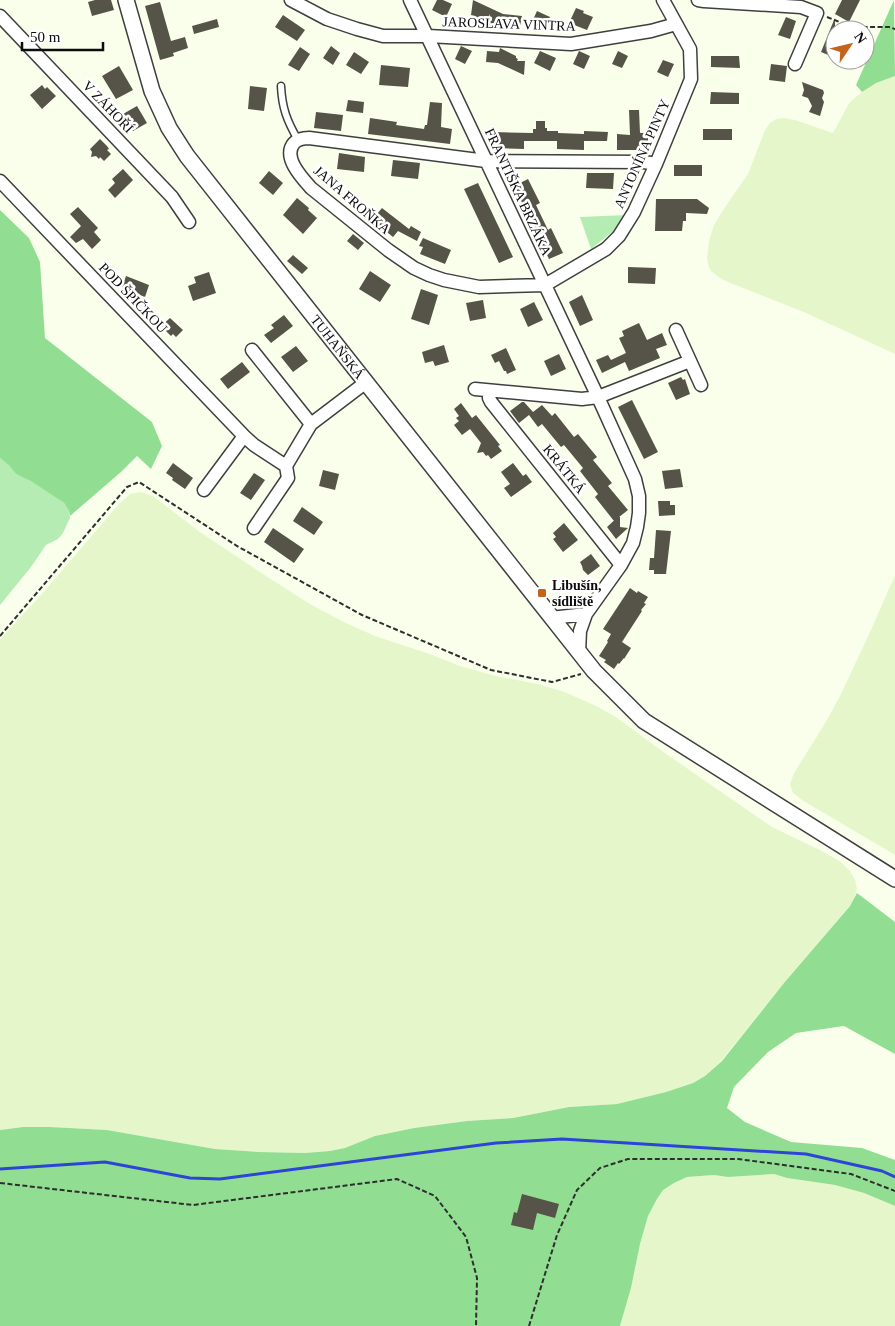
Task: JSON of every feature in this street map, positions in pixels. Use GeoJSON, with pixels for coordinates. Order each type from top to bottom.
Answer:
{"type":"FeatureCollection","features":[{"type":"Feature","properties":{"kind":"street","name":"TUHAŇSKÁ"},"geometry":{"type":"LineString","coordinates":[[126,0],[152,91],[169,128],[187,156],[594,671],[644,721],[895,879]]}},
{"type":"Feature","properties":{"kind":"street","name":"JAROSLAVA VINTRA"},"geometry":{"type":"LineString","coordinates":[[291,0],[327,19],[383,36],[428,36],[571,44],[651,31],[676,24]]}},
{"type":"Feature","properties":{"kind":"street","name":"FRANTIŠKA BRZÁKA"},"geometry":{"type":"LineString","coordinates":[[410,0],[635,479],[639,496],[639,513],[633,543],[621,565],[586,614],[580,631],[579,652]]}},
{"type":"Feature","properties":{"kind":"street","name":"ANTONÍNA PINTY"},"geometry":{"type":"LineString","coordinates":[[545,285],[606,249],[619,236],[634,212],[656,164],[691,79],[690,49],[663,0]]}},
{"type":"Feature","properties":{"kind":"street"},"geometry":{"type":"LineString","coordinates":[[698,0],[704,2],[801,6],[817,13],[795,64]]}},
{"type":"Feature","properties":{"kind":"street","name":"V ZÁHOŘÍ"},"geometry":{"type":"LineString","coordinates":[[0,16],[172,197],[189,222]]}},
{"type":"Feature","properties":{"kind":"street"},"geometry":{"type":"LineString","coordinates":[[298,140],[309,138],[486,161],[644,162],[656,164]]}},
{"type":"Feature","properties":{"kind":"street","name":"JANA FROŇKA"},"geometry":{"type":"LineString","coordinates":[[298,140],[292,145],[290,153],[292,163],[301,178],[388,250],[414,268],[444,280],[479,287],[545,285]]}},
{"type":"Feature","properties":{"kind":"street","name":"POD ŠPIČKOU"},"geometry":{"type":"LineString","coordinates":[[0,181],[244,436],[254,445],[286,466]]}},
{"type":"Feature","properties":{"kind":"street"},"geometry":{"type":"LineString","coordinates":[[676,330],[701,385]]}},
{"type":"Feature","properties":{"kind":"street"},"geometry":{"type":"LineString","coordinates":[[252,350],[311,424]]}},
{"type":"Feature","properties":{"kind":"street"},"geometry":{"type":"LineString","coordinates":[[475,389],[582,399],[598,397],[690,361]]}},
{"type":"Feature","properties":{"kind":"street"},"geometry":{"type":"LineString","coordinates":[[254,528],[288,478],[286,466],[311,424],[366,383]]}},
{"type":"Feature","properties":{"kind":"street","name":"KRÁTKÁ"},"geometry":{"type":"LineString","coordinates":[[489,391],[490,402],[621,565]]}},
{"type":"Feature","properties":{"kind":"street"},"geometry":{"type":"LineString","coordinates":[[204,490],[244,436]]}},
{"type":"Feature","properties":{"kind":"street"},"geometry":{"type":"LineString","coordinates":[[551,618],[586,614]]}},
{"type":"Feature","properties":{"kind":"lane"},"geometry":{"type":"LineString","coordinates":[[281,86],[285,114],[290,128],[298,140]]}},
{"type":"Feature","properties":{"kind":"path"},"geometry":{"type":"LineString","coordinates":[[817,13],[852,27],[889,27],[895,29]]}},
{"type":"Feature","properties":{"kind":"path"},"geometry":{"type":"LineString","coordinates":[[0,636],[127,487],[139,482],[237,546],[362,615],[491,670],[552,682],[594,671]]}},
{"type":"Feature","properties":{"kind":"path"},"geometry":{"type":"LineString","coordinates":[[529,1326],[557,1235],[577,1190],[600,1168],[628,1159],[738,1159],[851,1174],[895,1191]]}},
{"type":"Feature","properties":{"kind":"path"},"geometry":{"type":"LineString","coordinates":[[0,1183],[193,1204],[397,1179],[435,1196],[466,1237],[477,1278],[476,1326]]}},
{"type":"Feature","properties":{"kind":"green space"},"geometry":{"type":"Polygon","coordinates":[[[894,0],[895,76],[876,83],[862,92],[856,85],[863,70],[875,70],[875,42],[894,0]]]}},
{"type":"Feature","properties":{"kind":"green space"},"geometry":{"type":"Polygon","coordinates":[[[895,76],[895,354],[806,313],[723,280],[709,268],[707,258],[709,241],[714,225],[748,174],[765,130],[770,123],[776,119],[784,118],[833,133],[852,100],[875,83],[895,76]]]}},
{"type":"Feature","properties":{"kind":"green space"},"geometry":{"type":"Polygon","coordinates":[[[0,210],[29,238],[40,262],[45,338],[152,422],[162,446],[151,469],[137,456],[70,516],[64,503],[31,481],[16,474],[0,458],[0,210]]]}},
{"type":"Feature","properties":{"kind":"green space"},"geometry":{"type":"Polygon","coordinates":[[[627,215],[614,234],[612,232],[591,249],[580,217],[627,215]]]}},
{"type":"Feature","properties":{"kind":"green space"},"geometry":{"type":"Polygon","coordinates":[[[0,458],[9,464],[16,474],[31,480],[64,503],[69,511],[70,518],[63,533],[58,539],[46,545],[0,605],[0,458]]]}},
{"type":"Feature","properties":{"kind":"green space"},"geometry":{"type":"Polygon","coordinates":[[[141,492],[153,496],[200,532],[266,576],[310,604],[344,622],[375,636],[460,666],[565,692],[616,717],[772,827],[841,862],[850,871],[855,880],[857,889],[853,902],[721,1061],[705,1076],[692,1083],[666,1092],[617,1104],[569,1107],[513,1118],[467,1121],[414,1128],[384,1134],[345,1148],[305,1153],[215,1149],[107,1130],[23,1127],[0,1130],[0,639],[41,595],[119,504],[130,494],[141,492]]]}},
{"type":"Feature","properties":{"kind":"green space"},"geometry":{"type":"Polygon","coordinates":[[[895,575],[895,855],[802,800],[793,793],[790,784],[794,773],[840,696],[895,575]]]}},
{"type":"Feature","properties":{"kind":"green space"},"geometry":{"type":"Polygon","coordinates":[[[857,893],[895,922],[895,1054],[844,1026],[796,1033],[768,1052],[734,1087],[727,1108],[745,1122],[791,1142],[862,1148],[895,1160],[895,1206],[864,1193],[835,1185],[787,1178],[774,1174],[687,1177],[663,1190],[648,1216],[620,1326],[0,1326],[0,1130],[23,1127],[50,1127],[107,1130],[215,1149],[305,1153],[345,1148],[375,1136],[414,1128],[467,1121],[513,1118],[569,1107],[617,1104],[666,1092],[693,1083],[705,1076],[722,1061],[784,983],[850,906],[857,893]]]}},
{"type":"Feature","properties":{"kind":"green space"},"geometry":{"type":"Polygon","coordinates":[[[774,1174],[787,1178],[835,1185],[864,1193],[895,1206],[895,1326],[620,1326],[648,1216],[663,1190],[687,1177],[774,1174]]]}},
{"type":"Feature","properties":{"kind":"building"},"geometry":{"type":"Polygon","coordinates":[[[111,0],[114,10],[92,16],[88,2],[111,0]]]}},
{"type":"Feature","properties":{"kind":"building"},"geometry":{"type":"Polygon","coordinates":[[[437,0],[443,0],[452,4],[446,17],[432,10],[437,0]]]}},
{"type":"Feature","properties":{"kind":"building"},"geometry":{"type":"Polygon","coordinates":[[[473,0],[503,14],[522,16],[520,26],[500,25],[499,27],[489,23],[490,14],[486,22],[471,15],[473,0]]]}},
{"type":"Feature","properties":{"kind":"building"},"geometry":{"type":"Polygon","coordinates":[[[842,0],[860,0],[850,20],[846,20],[835,14],[842,0]]]}},
{"type":"Feature","properties":{"kind":"building"},"geometry":{"type":"Polygon","coordinates":[[[160,2],[171,41],[185,37],[188,48],[173,53],[174,56],[160,60],[145,6],[160,2]]]}},
{"type":"Feature","properties":{"kind":"building"},"geometry":{"type":"Polygon","coordinates":[[[576,8],[593,17],[587,30],[569,23],[576,8]]]}},
{"type":"Feature","properties":{"kind":"building"},"geometry":{"type":"Polygon","coordinates":[[[537,11],[550,17],[544,30],[531,24],[537,11]]]}},
{"type":"Feature","properties":{"kind":"building"},"geometry":{"type":"Polygon","coordinates":[[[283,15],[305,30],[297,41],[275,27],[283,15]]]}},
{"type":"Feature","properties":{"kind":"building"},"geometry":{"type":"Polygon","coordinates":[[[786,17],[796,21],[790,39],[778,35],[786,17]]]}},
{"type":"Feature","properties":{"kind":"building"},"geometry":{"type":"Polygon","coordinates":[[[217,19],[219,27],[194,34],[192,26],[217,19]]]}},
{"type":"Feature","properties":{"kind":"building"},"geometry":{"type":"Polygon","coordinates":[[[825,42],[825,54],[821,52],[825,42]]]}},
{"type":"Feature","properties":{"kind":"building"},"geometry":{"type":"Polygon","coordinates":[[[331,46],[340,53],[333,65],[323,58],[331,46]]]}},
{"type":"Feature","properties":{"kind":"building"},"geometry":{"type":"Polygon","coordinates":[[[461,46],[472,51],[465,64],[455,59],[461,46]]]}},
{"type":"Feature","properties":{"kind":"building"},"geometry":{"type":"Polygon","coordinates":[[[300,47],[310,54],[299,71],[288,65],[300,47]]]}},
{"type":"Feature","properties":{"kind":"building"},"geometry":{"type":"Polygon","coordinates":[[[500,48],[516,56],[517,61],[525,61],[524,75],[498,63],[486,62],[487,51],[499,52],[500,48]]]}},
{"type":"Feature","properties":{"kind":"building"},"geometry":{"type":"Polygon","coordinates":[[[540,51],[556,58],[550,71],[534,63],[540,51]]]}},
{"type":"Feature","properties":{"kind":"building"},"geometry":{"type":"Polygon","coordinates":[[[579,51],[590,56],[584,69],[573,64],[579,51]]]}},
{"type":"Feature","properties":{"kind":"building"},"geometry":{"type":"Polygon","coordinates":[[[618,51],[628,56],[622,68],[612,64],[618,51]]]}},
{"type":"Feature","properties":{"kind":"building"},"geometry":{"type":"Polygon","coordinates":[[[354,52],[369,62],[361,74],[346,65],[354,52]]]}},
{"type":"Feature","properties":{"kind":"building"},"geometry":{"type":"Polygon","coordinates":[[[711,56],[739,56],[740,68],[711,67],[711,56]]]}},
{"type":"Feature","properties":{"kind":"building"},"geometry":{"type":"Polygon","coordinates":[[[663,60],[674,64],[668,77],[657,72],[663,60]]]}},
{"type":"Feature","properties":{"kind":"building"},"geometry":{"type":"Polygon","coordinates":[[[771,64],[787,66],[785,82],[769,80],[771,64]]]}},
{"type":"Feature","properties":{"kind":"building"},"geometry":{"type":"Polygon","coordinates":[[[381,65],[410,68],[408,87],[379,85],[381,65]]]}},
{"type":"Feature","properties":{"kind":"building"},"geometry":{"type":"Polygon","coordinates":[[[119,66],[133,90],[116,99],[102,76],[119,66]]]}},
{"type":"Feature","properties":{"kind":"building"},"geometry":{"type":"Polygon","coordinates":[[[802,82],[823,90],[822,98],[824,102],[820,116],[809,112],[812,106],[808,98],[802,96],[804,90],[802,82]]]}},
{"type":"Feature","properties":{"kind":"building"},"geometry":{"type":"Polygon","coordinates":[[[42,85],[45,89],[47,87],[56,96],[42,109],[30,95],[42,85]]]}},
{"type":"Feature","properties":{"kind":"building"},"geometry":{"type":"Polygon","coordinates":[[[250,86],[267,88],[264,111],[248,109],[250,86]]]}},
{"type":"Feature","properties":{"kind":"building"},"geometry":{"type":"Polygon","coordinates":[[[711,92],[739,93],[739,104],[710,104],[711,92]]]}},
{"type":"Feature","properties":{"kind":"building"},"geometry":{"type":"Polygon","coordinates":[[[348,100],[364,102],[363,113],[346,111],[348,100]]]}},
{"type":"Feature","properties":{"kind":"building"},"geometry":{"type":"Polygon","coordinates":[[[430,102],[442,103],[441,127],[452,129],[450,144],[368,134],[370,118],[397,122],[396,125],[424,129],[425,125],[427,125],[430,102]]]}},
{"type":"Feature","properties":{"kind":"building"},"geometry":{"type":"Polygon","coordinates":[[[137,106],[147,123],[133,131],[123,114],[137,106]]]}},
{"type":"Feature","properties":{"kind":"building"},"geometry":{"type":"Polygon","coordinates":[[[629,110],[639,110],[640,133],[648,133],[648,142],[644,142],[644,150],[617,150],[617,134],[630,135],[629,110]]]}},
{"type":"Feature","properties":{"kind":"building"},"geometry":{"type":"Polygon","coordinates":[[[316,112],[343,115],[341,131],[314,128],[316,112]]]}},
{"type":"Feature","properties":{"kind":"building"},"geometry":{"type":"Polygon","coordinates":[[[536,121],[545,121],[547,131],[558,131],[558,133],[584,134],[584,131],[608,132],[607,141],[584,141],[584,150],[557,149],[557,141],[524,141],[524,149],[497,148],[497,141],[493,141],[493,132],[533,133],[533,129],[536,129],[536,121]]]}},
{"type":"Feature","properties":{"kind":"building"},"geometry":{"type":"Polygon","coordinates":[[[703,129],[732,129],[732,140],[703,140],[703,129]]]}},
{"type":"Feature","properties":{"kind":"building"},"geometry":{"type":"Polygon","coordinates":[[[100,139],[107,146],[109,149],[107,150],[111,154],[104,161],[100,157],[99,159],[96,156],[91,157],[92,152],[90,149],[100,139]]]}},
{"type":"Feature","properties":{"kind":"building"},"geometry":{"type":"Polygon","coordinates":[[[339,153],[365,157],[364,172],[337,169],[339,153]]]}},
{"type":"Feature","properties":{"kind":"building"},"geometry":{"type":"Polygon","coordinates":[[[393,160],[420,163],[418,179],[391,176],[393,160]]]}},
{"type":"Feature","properties":{"kind":"building"},"geometry":{"type":"Polygon","coordinates":[[[674,165],[702,165],[702,176],[674,176],[674,165]]]}},
{"type":"Feature","properties":{"kind":"building"},"geometry":{"type":"Polygon","coordinates":[[[123,169],[133,180],[115,198],[108,190],[115,183],[112,179],[123,169]]]}},
{"type":"Feature","properties":{"kind":"building"},"geometry":{"type":"Polygon","coordinates":[[[269,171],[283,183],[273,195],[259,183],[269,171]]]}},
{"type":"Feature","properties":{"kind":"building"},"geometry":{"type":"Polygon","coordinates":[[[587,173],[614,173],[613,189],[586,188],[587,173]]]}},
{"type":"Feature","properties":{"kind":"building"},"geometry":{"type":"Polygon","coordinates":[[[528,179],[540,203],[536,205],[548,230],[551,228],[563,253],[549,259],[514,186],[528,179]]]}},
{"type":"Feature","properties":{"kind":"building"},"geometry":{"type":"Polygon","coordinates":[[[478,183],[513,257],[499,263],[464,189],[478,183]]]}},
{"type":"Feature","properties":{"kind":"building"},"geometry":{"type":"Polygon","coordinates":[[[297,198],[317,218],[303,234],[283,215],[297,198]]]}},
{"type":"Feature","properties":{"kind":"building"},"geometry":{"type":"Polygon","coordinates":[[[656,199],[697,199],[709,208],[707,214],[686,213],[686,221],[683,221],[682,231],[655,231],[656,199]]]}},
{"type":"Feature","properties":{"kind":"building"},"geometry":{"type":"Polygon","coordinates":[[[78,207],[98,228],[94,232],[101,240],[92,249],[83,239],[76,243],[70,237],[81,226],[70,214],[78,207]]]}},
{"type":"Feature","properties":{"kind":"building"},"geometry":{"type":"Polygon","coordinates":[[[382,208],[409,229],[411,226],[421,232],[417,241],[398,231],[393,237],[372,220],[382,208]]]}},
{"type":"Feature","properties":{"kind":"building"},"geometry":{"type":"Polygon","coordinates":[[[353,234],[364,243],[358,250],[347,241],[353,234]]]}},
{"type":"Feature","properties":{"kind":"building"},"geometry":{"type":"Polygon","coordinates":[[[423,238],[451,250],[445,264],[420,254],[423,247],[419,246],[423,238]]]}},
{"type":"Feature","properties":{"kind":"building"},"geometry":{"type":"Polygon","coordinates":[[[293,255],[308,268],[302,274],[287,261],[293,255]]]}},
{"type":"Feature","properties":{"kind":"building"},"geometry":{"type":"Polygon","coordinates":[[[628,267],[656,268],[655,284],[628,283],[628,267]]]}},
{"type":"Feature","properties":{"kind":"building"},"geometry":{"type":"Polygon","coordinates":[[[370,271],[391,285],[380,302],[359,289],[370,271]]]}},
{"type":"Feature","properties":{"kind":"building"},"geometry":{"type":"Polygon","coordinates":[[[209,272],[216,293],[193,301],[188,286],[196,283],[194,277],[209,272]]]}},
{"type":"Feature","properties":{"kind":"building"},"geometry":{"type":"Polygon","coordinates":[[[126,276],[149,285],[145,297],[122,288],[126,276]]]}},
{"type":"Feature","properties":{"kind":"building"},"geometry":{"type":"Polygon","coordinates":[[[421,289],[438,295],[429,325],[411,319],[421,289]]]}},
{"type":"Feature","properties":{"kind":"building"},"geometry":{"type":"Polygon","coordinates":[[[582,295],[593,320],[580,326],[569,302],[582,295]]]}},
{"type":"Feature","properties":{"kind":"building"},"geometry":{"type":"Polygon","coordinates":[[[483,300],[486,318],[470,321],[466,303],[483,300]]]}},
{"type":"Feature","properties":{"kind":"building"},"geometry":{"type":"Polygon","coordinates":[[[534,302],[543,320],[528,327],[520,309],[534,302]]]}},
{"type":"Feature","properties":{"kind":"building"},"geometry":{"type":"Polygon","coordinates":[[[284,315],[293,326],[271,343],[264,335],[274,328],[271,325],[284,315]]]}},
{"type":"Feature","properties":{"kind":"building"},"geometry":{"type":"Polygon","coordinates":[[[170,318],[183,330],[176,337],[173,334],[171,336],[161,326],[170,318]]]}},
{"type":"Feature","properties":{"kind":"building"},"geometry":{"type":"Polygon","coordinates":[[[639,323],[647,340],[662,333],[667,345],[656,349],[660,358],[629,371],[625,362],[602,373],[596,360],[608,355],[611,360],[626,353],[619,338],[624,336],[622,331],[639,323]]]}},
{"type":"Feature","properties":{"kind":"building"},"geometry":{"type":"Polygon","coordinates":[[[444,345],[449,362],[435,366],[433,361],[425,363],[422,352],[444,345]]]}},
{"type":"Feature","properties":{"kind":"building"},"geometry":{"type":"Polygon","coordinates":[[[296,346],[308,361],[293,372],[281,357],[296,346]]]}},
{"type":"Feature","properties":{"kind":"building"},"geometry":{"type":"Polygon","coordinates":[[[506,348],[516,370],[507,374],[499,361],[495,363],[491,355],[506,348]]]}},
{"type":"Feature","properties":{"kind":"building"},"geometry":{"type":"Polygon","coordinates":[[[559,354],[566,369],[551,376],[544,361],[559,354]]]}},
{"type":"Feature","properties":{"kind":"building"},"geometry":{"type":"Polygon","coordinates":[[[242,362],[250,372],[228,389],[220,379],[242,362]]]}},
{"type":"Feature","properties":{"kind":"building"},"geometry":{"type":"Polygon","coordinates":[[[681,377],[683,380],[685,379],[690,394],[676,400],[668,383],[681,377]]]}},
{"type":"Feature","properties":{"kind":"building"},"geometry":{"type":"Polygon","coordinates":[[[632,400],[658,452],[644,459],[618,407],[632,400]]]}},
{"type":"Feature","properties":{"kind":"building"},"geometry":{"type":"Polygon","coordinates":[[[522,402],[533,412],[542,405],[552,416],[555,413],[574,437],[578,434],[597,457],[593,460],[612,483],[608,486],[628,510],[614,521],[595,497],[598,494],[580,471],[583,468],[564,445],[561,447],[542,424],[538,427],[529,415],[519,423],[510,411],[522,402]]]}},
{"type":"Feature","properties":{"kind":"building"},"geometry":{"type":"Polygon","coordinates":[[[461,403],[472,418],[476,415],[500,445],[498,446],[502,451],[491,459],[483,452],[477,453],[481,443],[470,429],[462,435],[454,425],[459,421],[456,418],[459,416],[454,409],[461,403]]]}},
{"type":"Feature","properties":{"kind":"building"},"geometry":{"type":"Polygon","coordinates":[[[173,463],[193,478],[185,489],[166,473],[173,463]]]}},
{"type":"Feature","properties":{"kind":"building"},"geometry":{"type":"Polygon","coordinates":[[[513,463],[523,476],[526,474],[532,482],[511,497],[504,488],[510,484],[501,472],[513,463]]]}},
{"type":"Feature","properties":{"kind":"building"},"geometry":{"type":"Polygon","coordinates":[[[680,469],[683,487],[665,489],[662,471],[680,469]]]}},
{"type":"Feature","properties":{"kind":"building"},"geometry":{"type":"Polygon","coordinates":[[[323,470],[339,474],[335,490],[319,486],[323,470]]]}},
{"type":"Feature","properties":{"kind":"building"},"geometry":{"type":"Polygon","coordinates":[[[254,473],[265,480],[251,500],[240,493],[254,473]]]}},
{"type":"Feature","properties":{"kind":"building"},"geometry":{"type":"Polygon","coordinates":[[[658,501],[670,501],[670,505],[675,505],[675,515],[659,516],[658,501]]]}},
{"type":"Feature","properties":{"kind":"building"},"geometry":{"type":"Polygon","coordinates":[[[302,507],[323,522],[314,535],[293,521],[302,507]]]}},
{"type":"Feature","properties":{"kind":"building"},"geometry":{"type":"Polygon","coordinates":[[[620,515],[620,527],[628,528],[616,539],[607,527],[620,515]]]}},
{"type":"Feature","properties":{"kind":"building"},"geometry":{"type":"Polygon","coordinates":[[[564,523],[578,540],[563,552],[553,539],[556,537],[553,533],[564,523]]]}},
{"type":"Feature","properties":{"kind":"building"},"geometry":{"type":"Polygon","coordinates":[[[273,528],[304,549],[294,563],[264,542],[273,528]]]}},
{"type":"Feature","properties":{"kind":"building"},"geometry":{"type":"Polygon","coordinates":[[[656,530],[671,531],[666,574],[654,574],[654,570],[649,570],[650,558],[654,558],[656,530]]]}},
{"type":"Feature","properties":{"kind":"building"},"geometry":{"type":"Polygon","coordinates":[[[591,554],[600,566],[588,575],[583,570],[580,562],[591,554]]]}},
{"type":"Feature","properties":{"kind":"building"},"geometry":{"type":"Polygon","coordinates":[[[630,588],[648,597],[642,611],[622,642],[631,648],[614,669],[604,662],[606,660],[599,656],[611,634],[603,629],[630,588]]]}},
{"type":"Feature","properties":{"kind":"building"},"geometry":{"type":"Polygon","coordinates":[[[522,1194],[559,1204],[555,1218],[537,1213],[533,1230],[511,1225],[514,1212],[517,1213],[522,1194]]]}},
{"type":"Feature","properties":{"kind":"waterway"},"geometry":{"type":"LineString","coordinates":[[0,1169],[105,1162],[190,1178],[220,1179],[496,1143],[562,1139],[806,1154],[882,1171],[895,1177]]}},
{"type":"Feature","properties":{"kind":"place","name":"Libušín, sídliště"},"geometry":{"type":"Point","coordinates":[542,593]}}]}
